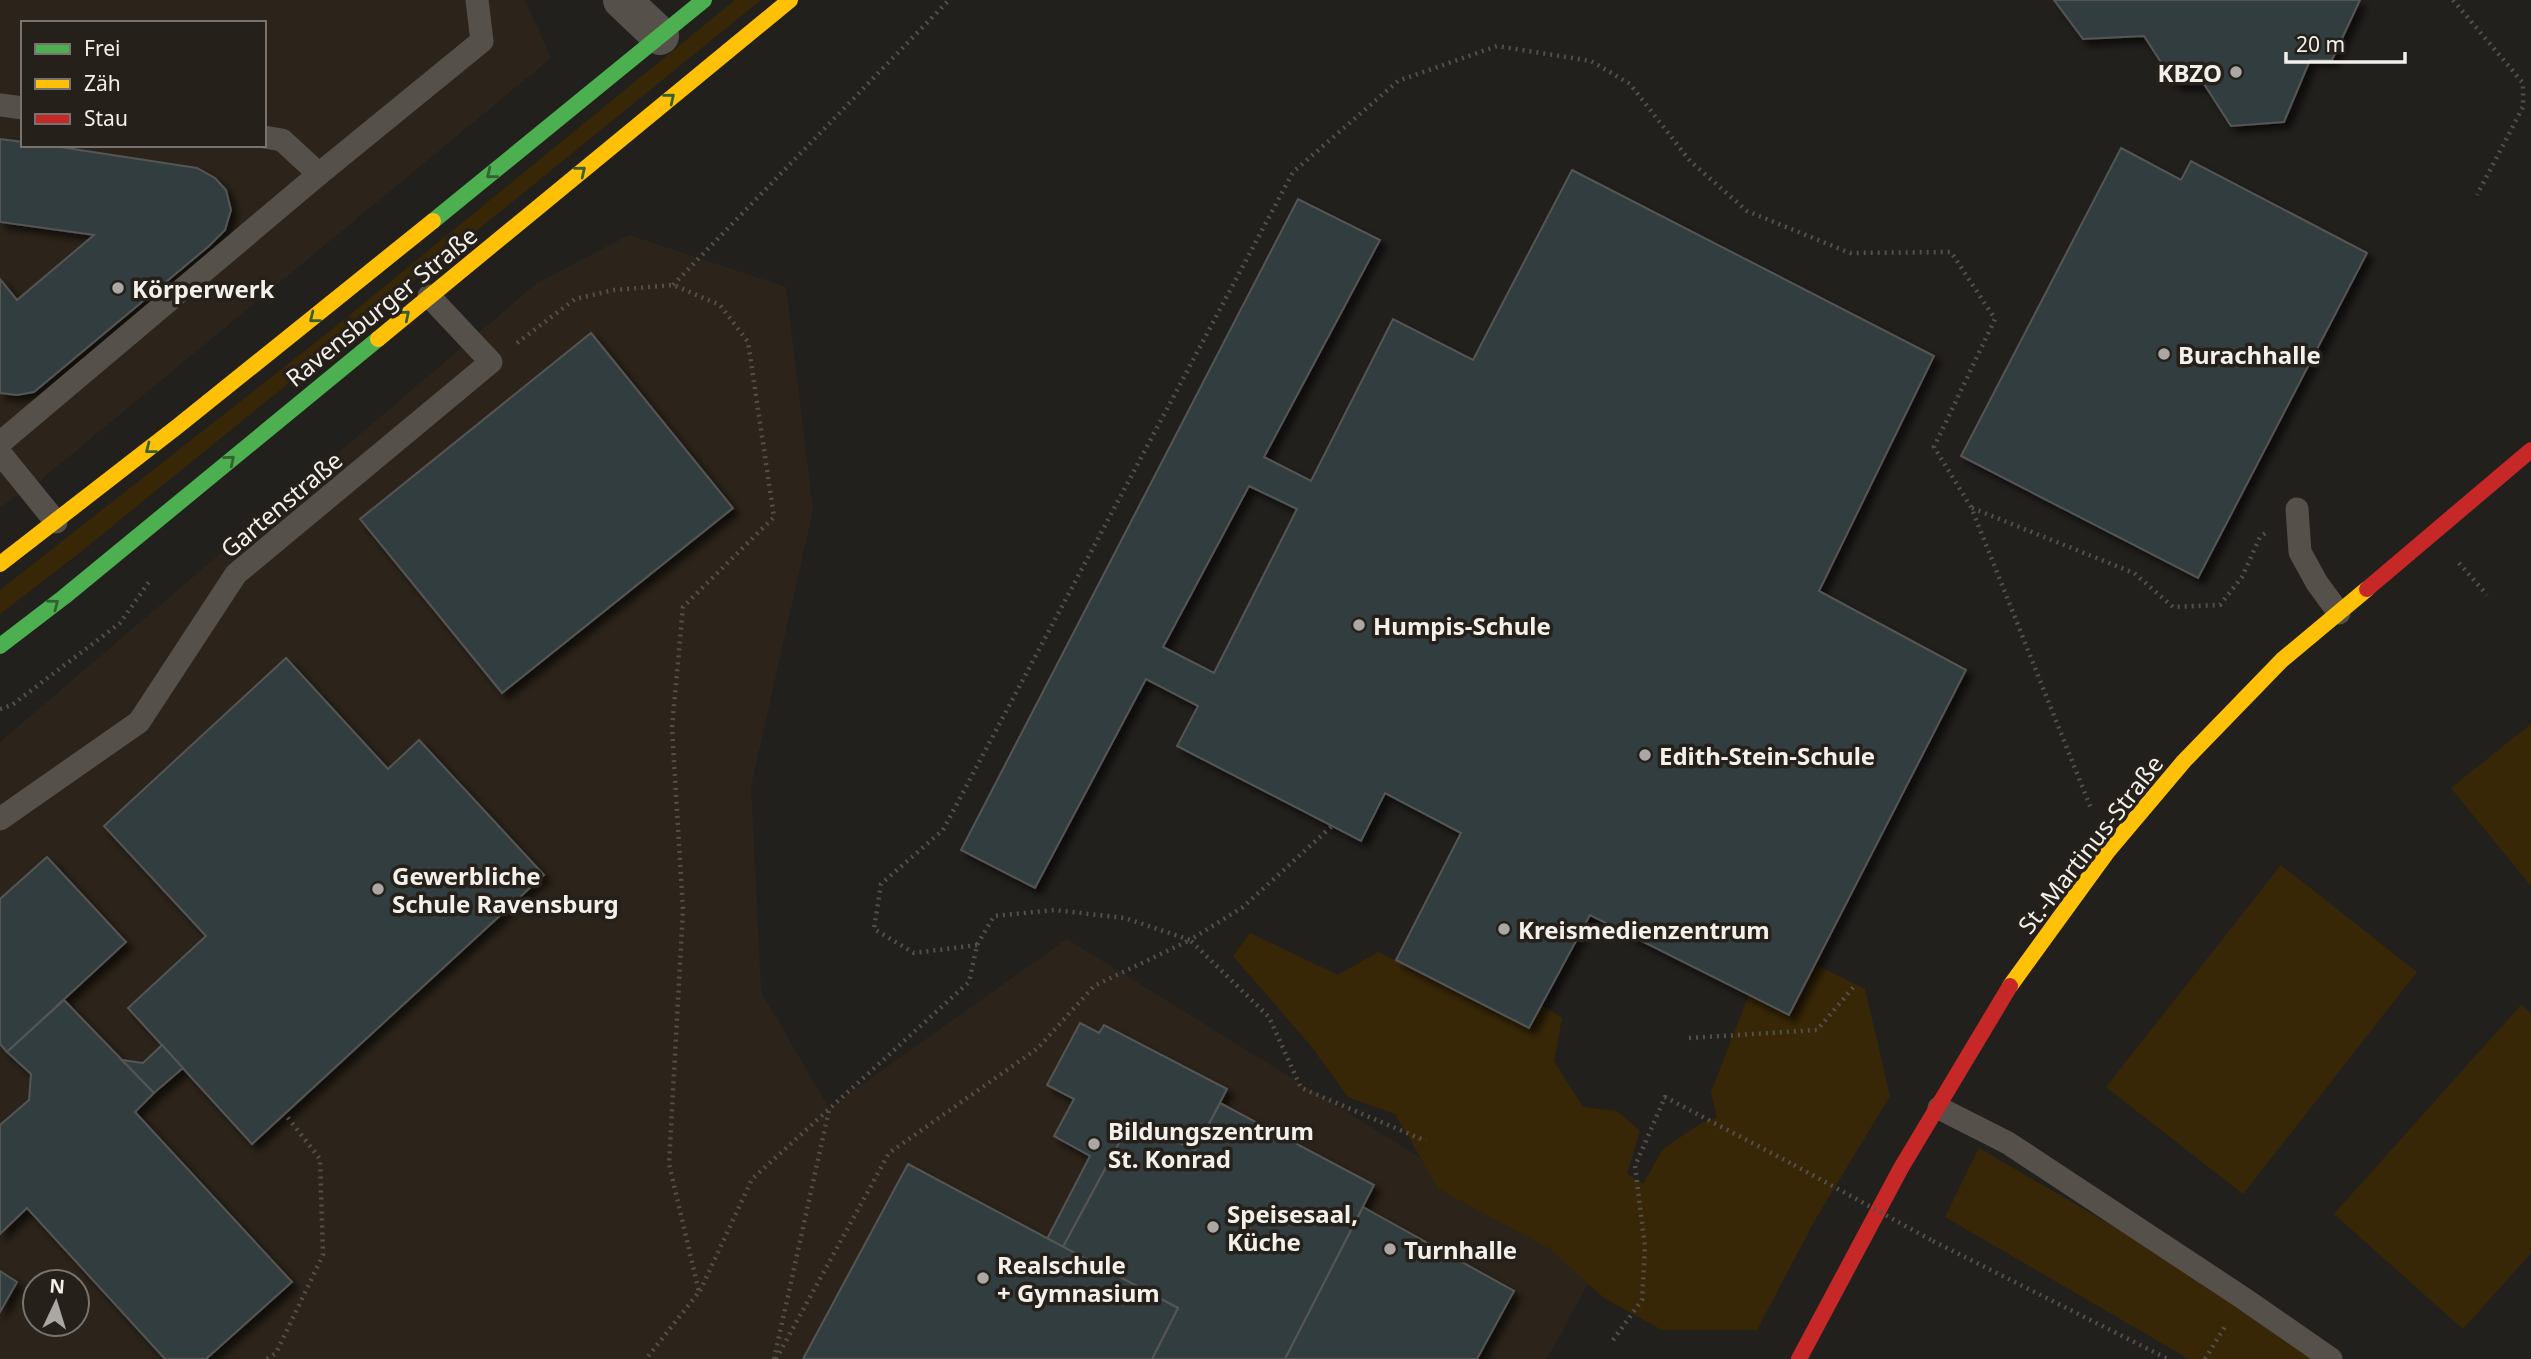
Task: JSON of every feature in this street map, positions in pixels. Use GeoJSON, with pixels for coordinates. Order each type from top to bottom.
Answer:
{"type":"FeatureCollection","features":[{"type":"Feature","properties":{"kind":"main road","name":"Ravensburger Straße"},"geometry":{"type":"LineString","coordinates":[[0,564],[280,346],[704,0]]}},
{"type":"Feature","properties":{"kind":"main road","name":"Ravensburger Straße"},"geometry":{"type":"LineString","coordinates":[[0,646],[74,589],[790,0]]}},
{"type":"Feature","properties":{"kind":"main road","name":"St.-Martinus-Straße"},"geometry":{"type":"LineString","coordinates":[[1799,1359],[1901,1168],[2019,971],[2108,850],[2184,761],[2273,670],[2531,450]]}},
{"type":"Feature","properties":{"kind":"street"},"geometry":{"type":"LineString","coordinates":[[622,0],[660,36]]}},
{"type":"Feature","properties":{"kind":"lane"},"geometry":{"type":"LineString","coordinates":[[0,443],[319,174],[482,41],[477,0]]}},
{"type":"Feature","properties":{"kind":"lane"},"geometry":{"type":"LineString","coordinates":[[0,105],[21,108]]}},
{"type":"Feature","properties":{"kind":"lane"},"geometry":{"type":"LineString","coordinates":[[266,137],[282,139],[319,174]]}},
{"type":"Feature","properties":{"kind":"lane"},"geometry":{"type":"LineString","coordinates":[[429,296],[491,362]]}},
{"type":"Feature","properties":{"kind":"lane","name":"Gartenstraße"},"geometry":{"type":"LineString","coordinates":[[0,819],[139,722],[236,574],[491,362]]}},
{"type":"Feature","properties":{"kind":"lane"},"geometry":{"type":"LineString","coordinates":[[0,453],[56,522]]}},
{"type":"Feature","properties":{"kind":"lane"},"geometry":{"type":"LineString","coordinates":[[2297,509],[2300,552],[2317,583],[2339,613]]}},
{"type":"Feature","properties":{"kind":"lane"},"geometry":{"type":"LineString","coordinates":[[1938,1108],[2008,1143],[2331,1359]]}},
{"type":"Feature","properties":{"kind":"path"},"geometry":{"type":"LineString","coordinates":[[673,285],[949,0]]}},
{"type":"Feature","properties":{"kind":"path"},"geometry":{"type":"LineString","coordinates":[[2453,0],[2523,83],[2523,107],[2477,195]]}},
{"type":"Feature","properties":{"kind":"path"},"geometry":{"type":"LineString","coordinates":[[977,945],[914,953],[874,929],[881,884],[943,831],[1293,172],[1398,81],[1497,46],[1591,61],[1630,84],[1690,161],[1747,211],[1850,253],[1951,252],[1996,319],[1934,447],[1971,507],[2108,850]]}},
{"type":"Feature","properties":{"kind":"path"},"geometry":{"type":"LineString","coordinates":[[491,362],[575,299],[614,290],[673,285],[720,305],[748,342],[774,517],[684,607],[672,728],[683,910],[669,1164],[699,1292]]}},
{"type":"Feature","properties":{"kind":"path"},"geometry":{"type":"LineString","coordinates":[[1971,507],[2134,573],[2173,607],[2220,605],[2242,577],[2260,537],[2297,509]]}},
{"type":"Feature","properties":{"kind":"path"},"geometry":{"type":"LineString","coordinates":[[775,1359],[888,1153],[1038,1048],[1094,986],[1190,940],[1242,907],[1332,826]]}},
{"type":"Feature","properties":{"kind":"path"},"geometry":{"type":"LineString","coordinates":[[646,1359],[699,1292],[752,1179],[969,982],[977,945],[994,916],[1054,910],[1125,918],[1190,940],[1269,1017],[1301,1088],[1426,1141]]}},
{"type":"Feature","properties":{"kind":"path"},"geometry":{"type":"LineString","coordinates":[[1689,1038],[1817,1030],[1856,984]]}},
{"type":"Feature","properties":{"kind":"path"},"geometry":{"type":"LineString","coordinates":[[1613,1340],[1642,1300],[1646,1247],[1635,1166],[1665,1097],[1933,1241],[2168,1359]]}},
{"type":"Feature","properties":{"kind":"path"},"geometry":{"type":"LineString","coordinates":[[775,1359],[829,1109]]}},
{"type":"Feature","properties":{"kind":"path"},"geometry":{"type":"LineString","coordinates":[[267,1359],[276,1353],[323,1255],[320,1159],[285,1114]]}},
{"type":"Feature","properties":{"kind":"path"},"geometry":{"type":"LineString","coordinates":[[2205,1359],[2243,1298]]}},
{"type":"Feature","properties":{"kind":"shaded area"},"geometry":{"type":"Polygon","coordinates":[[[0,0],[525,0],[551,58],[37,483],[0,507],[0,0]]]}},
{"type":"Feature","properties":{"kind":"shaded area"},"geometry":{"type":"Polygon","coordinates":[[[735,0],[761,0],[78,554],[0,614],[0,590],[325,335],[735,0]]]}},
{"type":"Feature","properties":{"kind":"shaded area","name":"Gewerbliche Schule Ravensburg"},"geometry":{"type":"Polygon","coordinates":[[[629,235],[786,287],[813,510],[751,786],[761,992],[829,1108],[1067,939],[1597,1267],[1547,1359],[0,1359],[0,742],[537,283],[629,235]]]}},
{"type":"Feature","properties":{"kind":"shaded area"},"geometry":{"type":"Polygon","coordinates":[[[2531,724],[2531,886],[2451,788],[2531,724]]]}},
{"type":"Feature","properties":{"kind":"shaded area"},"geometry":{"type":"Polygon","coordinates":[[[2281,865],[2417,972],[2243,1194],[2106,1087],[2281,865]]]}},
{"type":"Feature","properties":{"kind":"shaded area"},"geometry":{"type":"Polygon","coordinates":[[[1250,933],[1338,975],[1378,952],[1528,1027],[1541,1005],[1562,1018],[1554,1061],[1583,1107],[1617,1111],[1640,1131],[1627,1174],[1643,1184],[1663,1149],[1700,1124],[1717,1117],[1711,1092],[1749,995],[1789,1015],[1815,964],[1865,989],[1890,1096],[1815,1220],[1757,1330],[1662,1330],[1604,1298],[1550,1249],[1439,1189],[1395,1114],[1348,1097],[1311,1046],[1233,956],[1250,933]]]}},
{"type":"Feature","properties":{"kind":"shaded area"},"geometry":{"type":"Polygon","coordinates":[[[2521,1005],[2531,1013],[2531,1253],[2463,1329],[2334,1214],[2521,1005]]]}},
{"type":"Feature","properties":{"kind":"shaded area"},"geometry":{"type":"Polygon","coordinates":[[[1979,1148],[2142,1243],[2322,1359],[2189,1359],[1945,1217],[1979,1148]]]}},
{"type":"Feature","properties":{"kind":"building","name":"KBZO"},"geometry":{"type":"Polygon","coordinates":[[[2054,0],[2360,0],[2332,60],[2310,60],[2284,122],[2231,126],[2204,84],[2175,84],[2144,36],[2083,39],[2054,0]]]}},
{"type":"Feature","properties":{"kind":"building"},"geometry":{"type":"Polygon","coordinates":[[[0,139],[21,142],[21,147],[60,147],[197,168],[215,178],[226,190],[231,210],[225,230],[209,246],[34,392],[17,395],[0,393],[0,279],[17,300],[94,235],[0,222],[0,139]]]}},
{"type":"Feature","properties":{"kind":"building","name":"Burachhalle"},"geometry":{"type":"Polygon","coordinates":[[[2121,148],[2181,180],[2191,161],[2367,253],[2198,578],[1961,456],[2121,148]]]}},
{"type":"Feature","properties":{"kind":"building"},"geometry":{"type":"Polygon","coordinates":[[[1572,170],[1934,356],[1819,591],[1966,670],[1789,1015],[1590,915],[1529,1028],[1396,960],[1461,833],[1385,793],[1361,841],[1177,746],[1198,706],[1146,679],[1035,888],[961,850],[1298,199],[1380,240],[1264,457],[1311,481],[1393,319],[1473,360],[1572,170]],[[1249,486],[1163,647],[1214,673],[1297,509],[1249,486]]]}},
{"type":"Feature","properties":{"kind":"building"},"geometry":{"type":"Polygon","coordinates":[[[591,333],[733,508],[502,693],[360,519],[591,333]]]}},
{"type":"Feature","properties":{"kind":"building"},"geometry":{"type":"Polygon","coordinates":[[[286,658],[388,769],[419,740],[544,875],[252,1144],[128,1008],[206,936],[104,826],[286,658]]]}},
{"type":"Feature","properties":{"kind":"building"},"geometry":{"type":"Polygon","coordinates":[[[47,857],[126,942],[7,1052],[0,1044],[0,899],[47,857]]]}},
{"type":"Feature","properties":{"kind":"building"},"geometry":{"type":"Polygon","coordinates":[[[64,1000],[154,1093],[135,1112],[292,1282],[206,1359],[165,1359],[91,1278],[91,1268],[82,1268],[27,1208],[0,1234],[0,1125],[29,1100],[31,1074],[7,1052],[64,1000]]]}},
{"type":"Feature","properties":{"kind":"building"},"geometry":{"type":"Polygon","coordinates":[[[1080,1023],[1099,1033],[1104,1025],[1227,1089],[1195,1151],[1132,1119],[1063,1247],[1047,1239],[1090,1156],[1054,1136],[1074,1099],[1047,1085],[1080,1023]]]}},
{"type":"Feature","properties":{"kind":"building"},"geometry":{"type":"Polygon","coordinates":[[[162,1045],[183,1068],[154,1093],[122,1060],[143,1063],[162,1045]]]}},
{"type":"Feature","properties":{"kind":"building","name":"Speisesaal, Küche"},"geometry":{"type":"Polygon","coordinates":[[[1220,1103],[1374,1185],[1285,1359],[1152,1359],[1178,1308],[1063,1247],[1132,1119],[1195,1151],[1220,1103]]]}},
{"type":"Feature","properties":{"kind":"building","name":"Realschule + Gymnasium"},"geometry":{"type":"Polygon","coordinates":[[[908,1164],[1178,1308],[1152,1359],[803,1359],[908,1164]]]}},
{"type":"Feature","properties":{"kind":"building","name":"Turnhalle"},"geometry":{"type":"Polygon","coordinates":[[[1363,1207],[1514,1291],[1477,1359],[1285,1359],[1363,1207]]]}},
{"type":"Feature","properties":{"kind":"building"},"geometry":{"type":"Polygon","coordinates":[[[0,1271],[17,1282],[0,1312],[0,1271]]]}},
{"type":"Feature","properties":{"kind":"traffic: fast"},"geometry":{"type":"LineString","coordinates":[[433,221],[704,0]]}},
{"type":"Feature","properties":{"kind":"traffic: fast"},"geometry":{"type":"LineString","coordinates":[[0,646],[64,597],[378,339]]}},
{"type":"Feature","properties":{"kind":"traffic: slow"},"geometry":{"type":"LineString","coordinates":[[378,339],[790,0]]}},
{"type":"Feature","properties":{"kind":"traffic: slow"},"geometry":{"type":"LineString","coordinates":[[0,564],[178,426],[433,221]]}},
{"type":"Feature","properties":{"kind":"traffic: slow"},"geometry":{"type":"LineString","coordinates":[[2010,986],[2108,851],[2184,761],[2282,660],[2367,589]]}},
{"type":"Feature","properties":{"kind":"traffic: jam"},"geometry":{"type":"LineString","coordinates":[[2367,589],[2531,450]]}},
{"type":"Feature","properties":{"kind":"traffic: jam"},"geometry":{"type":"LineString","coordinates":[[1799,1359],[1901,1168],[2010,986]]}},
{"type":"Feature","properties":{"kind":"place","name":"KBZO"},"geometry":{"type":"Point","coordinates":[2236,72]}},
{"type":"Feature","properties":{"kind":"place","name":"Körperwerk"},"geometry":{"type":"Point","coordinates":[118,288]}},
{"type":"Feature","properties":{"kind":"place","name":"Burachhalle"},"geometry":{"type":"Point","coordinates":[2164,354]}},
{"type":"Feature","properties":{"kind":"place","name":"Humpis-Schule"},"geometry":{"type":"Point","coordinates":[1359,625]}},
{"type":"Feature","properties":{"kind":"place","name":"Edith-Stein-Schule"},"geometry":{"type":"Point","coordinates":[1645,755]}},
{"type":"Feature","properties":{"kind":"place","name":"Gewerbliche Schule Ravensburg"},"geometry":{"type":"Point","coordinates":[378,889]}},
{"type":"Feature","properties":{"kind":"place","name":"Kreismedienzentrum"},"geometry":{"type":"Point","coordinates":[1504,929]}},
{"type":"Feature","properties":{"kind":"place","name":"Bildungszentrum St. Konrad"},"geometry":{"type":"Point","coordinates":[1094,1144]}},
{"type":"Feature","properties":{"kind":"place","name":"Speisesaal, Küche"},"geometry":{"type":"Point","coordinates":[1213,1227]}},
{"type":"Feature","properties":{"kind":"place","name":"Turnhalle"},"geometry":{"type":"Point","coordinates":[1390,1249]}},
{"type":"Feature","properties":{"kind":"place","name":"Realschule + Gymnasium"},"geometry":{"type":"Point","coordinates":[983,1278]}}]}
